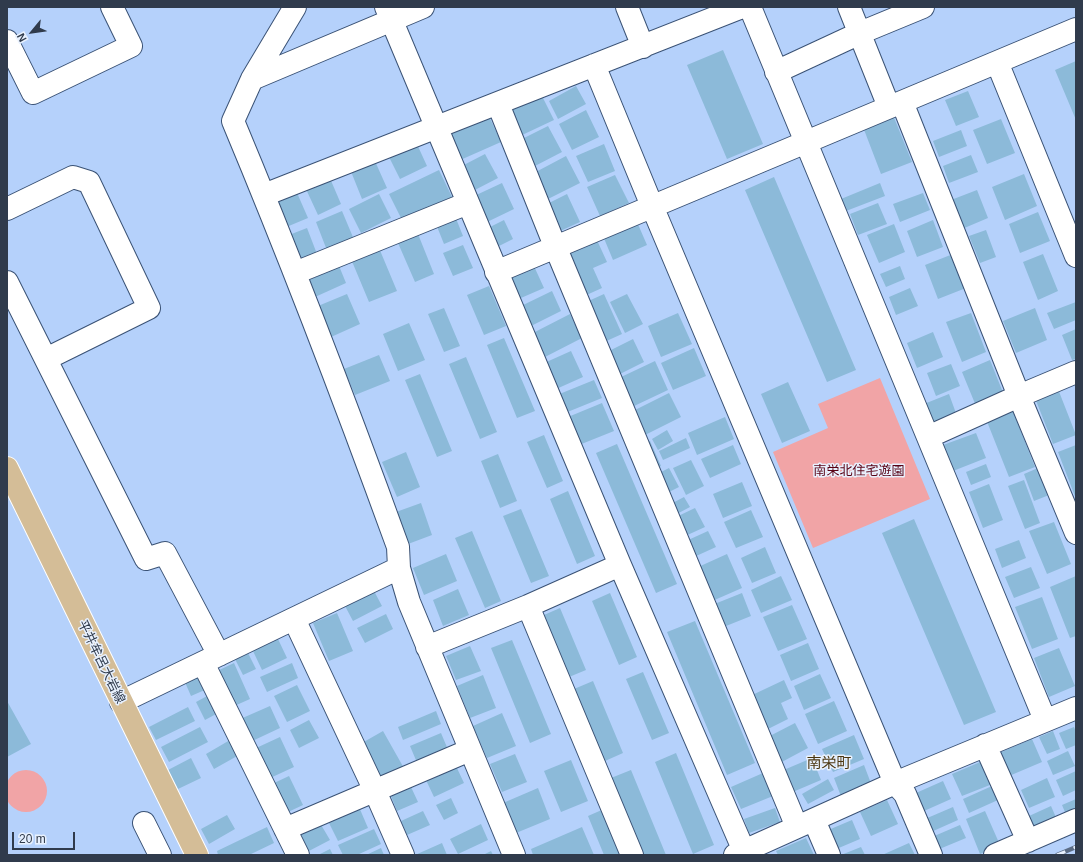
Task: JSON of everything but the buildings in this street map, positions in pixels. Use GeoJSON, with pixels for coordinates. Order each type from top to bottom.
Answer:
{"type":"FeatureCollection","features":[{"type":"Feature","properties":{"kind":"main road","name":"平井牟呂大岩線"},"geometry":{"type":"LineString","coordinates":[[7,468],[197,855]]}},
{"type":"Feature","properties":{"kind":"street"},"geometry":{"type":"LineString","coordinates":[[7,41],[33,93],[131,46],[112,7]]}},
{"type":"Feature","properties":{"kind":"street"},"geometry":{"type":"LineString","coordinates":[[295,7],[252,79],[233,121],[295,273],[398,547],[399,568],[409,602],[514,855]]}},
{"type":"Feature","properties":{"kind":"street"},"geometry":{"type":"LineString","coordinates":[[252,79],[388,14],[423,7]]}},
{"type":"Feature","properties":{"kind":"street"},"geometry":{"type":"LineString","coordinates":[[627,7],[643,47]]}},
{"type":"Feature","properties":{"kind":"street"},"geometry":{"type":"LineString","coordinates":[[264,195],[742,7]]}},
{"type":"Feature","properties":{"kind":"street"},"geometry":{"type":"LineString","coordinates":[[750,7],[1045,720]]}},
{"type":"Feature","properties":{"kind":"street"},"geometry":{"type":"LineString","coordinates":[[849,7],[860,33],[895,104],[1076,533]]}},
{"type":"Feature","properties":{"kind":"street"},"geometry":{"type":"LineString","coordinates":[[776,72],[860,33],[923,7]]}},
{"type":"Feature","properties":{"kind":"street"},"geometry":{"type":"LineString","coordinates":[[388,14],[620,565],[739,853],[895,783],[1045,720],[1075,710]]}},
{"type":"Feature","properties":{"kind":"street"},"geometry":{"type":"LineString","coordinates":[[496,272],[805,141],[1076,29]]}},
{"type":"Feature","properties":{"kind":"street"},"geometry":{"type":"LineString","coordinates":[[997,62],[1076,256]]}},
{"type":"Feature","properties":{"kind":"street"},"geometry":{"type":"LineString","coordinates":[[594,65],[895,783],[905,794],[931,855]]}},
{"type":"Feature","properties":{"kind":"street"},"geometry":{"type":"LineString","coordinates":[[498,104],[555,246],[805,823],[829,855]]}},
{"type":"Feature","properties":{"kind":"street"},"geometry":{"type":"LineString","coordinates":[[7,209],[73,177],[89,182],[149,308],[46,359]]}},
{"type":"Feature","properties":{"kind":"street"},"geometry":{"type":"LineString","coordinates":[[295,273],[468,203]]}},
{"type":"Feature","properties":{"kind":"street"},"geometry":{"type":"LineString","coordinates":[[8,288],[46,359],[146,559],[165,553],[285,829],[298,855]]}},
{"type":"Feature","properties":{"kind":"street"},"geometry":{"type":"LineString","coordinates":[[928,437],[1076,372]]}},
{"type":"Feature","properties":{"kind":"street"},"geometry":{"type":"LineString","coordinates":[[427,647],[528,606],[620,565]]}},
{"type":"Feature","properties":{"kind":"street"},"geometry":{"type":"LineString","coordinates":[[121,702],[399,568]]}},
{"type":"Feature","properties":{"kind":"street"},"geometry":{"type":"LineString","coordinates":[[528,606],[632,855]]}},
{"type":"Feature","properties":{"kind":"street"},"geometry":{"type":"LineString","coordinates":[[294,619],[375,791],[403,855]]}},
{"type":"Feature","properties":{"kind":"street"},"geometry":{"type":"LineString","coordinates":[[985,745],[1028,841]]}},
{"type":"Feature","properties":{"kind":"street"},"geometry":{"type":"LineString","coordinates":[[285,829],[470,750]]}},
{"type":"Feature","properties":{"kind":"street"},"geometry":{"type":"LineString","coordinates":[[995,855],[1076,820]]}},
{"type":"Feature","properties":{"kind":"street"},"geometry":{"type":"LineString","coordinates":[[144,823],[160,855]]}},
{"type":"Feature","properties":{"kind":"green space","name":"南栄北住宅遊園"},"geometry":{"type":"Polygon","coordinates":[[[880,378],[930,499],[813,548],[773,452],[828,428],[818,404],[880,378]]]}},
{"type":"Feature","properties":{"kind":"green space"},"geometry":{"type":"Polygon","coordinates":[[[26,770],[41,776],[47,791],[41,806],[26,812],[11,806],[5,791],[11,776],[26,770]]]}},
{"type":"Feature","properties":{"kind":"railway"},"geometry":{"type":"LineString","coordinates":[[1057,855],[1076,847]]}},
{"type":"Feature","properties":{"kind":"district","name":"南栄町"},"geometry":{"type":"Point","coordinates":[829,764]}}]}
